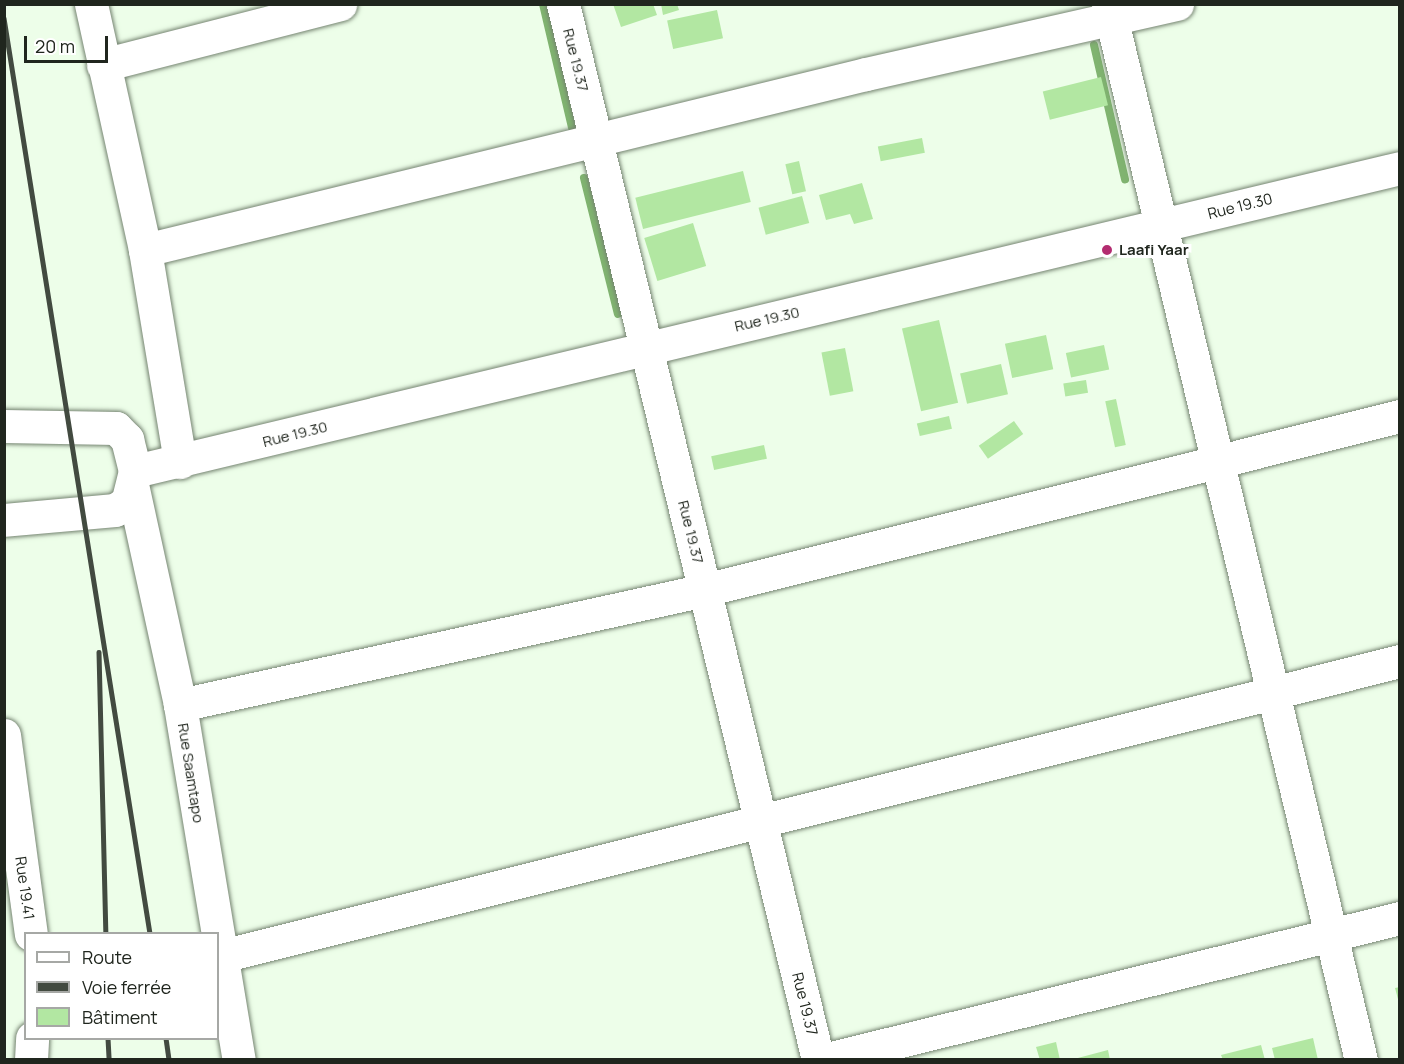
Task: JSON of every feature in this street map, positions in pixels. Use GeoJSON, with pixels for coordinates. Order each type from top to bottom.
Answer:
{"type":"FeatureCollection","features":[{"type":"Feature","properties":{"kind":"street"},"geometry":{"type":"LineString","coordinates":[[91,4],[145,250],[180,462]]}},
{"type":"Feature","properties":{"kind":"street"},"geometry":{"type":"LineString","coordinates":[[103,65],[340,4]]}},
{"type":"Feature","properties":{"kind":"street","name":"Rue 19.37"},"geometry":{"type":"LineString","coordinates":[[563,4],[818,1059]]}},
{"type":"Feature","properties":{"kind":"street"},"geometry":{"type":"LineString","coordinates":[[145,250],[596,142],[1110,12],[1177,4]]}},
{"type":"Feature","properties":{"kind":"street"},"geometry":{"type":"LineString","coordinates":[[1110,12],[1215,460],[1274,694],[1361,1059]]}},
{"type":"Feature","properties":{"kind":"street","name":"Rue 19.30"},"geometry":{"type":"LineString","coordinates":[[134,480],[180,462],[1400,168]]}},
{"type":"Feature","properties":{"kind":"street"},"geometry":{"type":"LineString","coordinates":[[180,705],[705,590],[1215,460],[1400,416]]}},
{"type":"Feature","properties":{"kind":"street","name":"Rue Saamtapo"},"geometry":{"type":"LineString","coordinates":[[5,423],[116,428],[128,439],[134,480],[180,705],[218,932]]}},
{"type":"Feature","properties":{"kind":"street"},"geometry":{"type":"LineString","coordinates":[[4,520],[116,510],[134,480]]}},
{"type":"Feature","properties":{"kind":"street"},"geometry":{"type":"LineString","coordinates":[[222,956],[760,818],[1274,694],[1400,661]]}},
{"type":"Feature","properties":{"kind":"street","name":"Rue 19.41"},"geometry":{"type":"LineString","coordinates":[[4,735],[31,932]]}},
{"type":"Feature","properties":{"kind":"street"},"geometry":{"type":"LineString","coordinates":[[823,1059],[1400,918]]}},
{"type":"Feature","properties":{"kind":"street","name":"Rue Saamtapo"},"geometry":{"type":"LineString","coordinates":[[219,938],[239,1059]]}},
{"type":"Feature","properties":{"kind":"street"},"geometry":{"type":"LineString","coordinates":[[31,1059],[32,1040]]}},
{"type":"Feature","properties":{"kind":"building"},"geometry":{"type":"Polygon","coordinates":[[[613,4],[653,4],[657,15],[621,27],[613,4]]]}},
{"type":"Feature","properties":{"kind":"building"},"geometry":{"type":"Polygon","coordinates":[[[661,4],[677,4],[679,10],[663,15],[661,4]]]}},
{"type":"Feature","properties":{"kind":"building"},"geometry":{"type":"Polygon","coordinates":[[[717,10],[723,38],[673,49],[667,21],[717,10]]]}},
{"type":"Feature","properties":{"kind":"building"},"geometry":{"type":"Polygon","coordinates":[[[1101,77],[1108,105],[1050,120],[1043,92],[1101,77]]]}},
{"type":"Feature","properties":{"kind":"building"},"geometry":{"type":"Polygon","coordinates":[[[922,138],[925,153],[881,161],[878,147],[922,138]]]}},
{"type":"Feature","properties":{"kind":"building"},"geometry":{"type":"Polygon","coordinates":[[[799,161],[806,191],[792,194],[785,164],[799,161]]]}},
{"type":"Feature","properties":{"kind":"building"},"geometry":{"type":"Polygon","coordinates":[[[743,171],[751,202],[643,229],[635,198],[743,171]]]}},
{"type":"Feature","properties":{"kind":"building"},"geometry":{"type":"Polygon","coordinates":[[[862,183],[873,219],[854,224],[850,214],[826,220],[819,195],[862,183]]]}},
{"type":"Feature","properties":{"kind":"building"},"geometry":{"type":"Polygon","coordinates":[[[802,196],[809,223],[766,235],[759,208],[802,196]]]}},
{"type":"Feature","properties":{"kind":"building"},"geometry":{"type":"Polygon","coordinates":[[[693,223],[706,266],[657,281],[644,238],[693,223]]]}},
{"type":"Feature","properties":{"kind":"building"},"geometry":{"type":"Polygon","coordinates":[[[939,320],[958,403],[921,411],[902,329],[939,320]]]}},
{"type":"Feature","properties":{"kind":"building"},"geometry":{"type":"Polygon","coordinates":[[[1046,335],[1053,369],[1012,378],[1005,344],[1046,335]]]}},
{"type":"Feature","properties":{"kind":"building"},"geometry":{"type":"Polygon","coordinates":[[[1104,345],[1109,369],[1071,378],[1066,353],[1104,345]]]}},
{"type":"Feature","properties":{"kind":"building"},"geometry":{"type":"Polygon","coordinates":[[[845,348],[853,391],[830,396],[821,353],[845,348]]]}},
{"type":"Feature","properties":{"kind":"building"},"geometry":{"type":"Polygon","coordinates":[[[1001,364],[1008,394],[967,404],[960,373],[1001,364]]]}},
{"type":"Feature","properties":{"kind":"building"},"geometry":{"type":"Polygon","coordinates":[[[1086,380],[1088,393],[1065,396],[1063,384],[1086,380]]]}},
{"type":"Feature","properties":{"kind":"building"},"geometry":{"type":"Polygon","coordinates":[[[1116,399],[1126,445],[1115,447],[1105,401],[1116,399]]]}},
{"type":"Feature","properties":{"kind":"building"},"geometry":{"type":"Polygon","coordinates":[[[949,416],[952,429],[920,436],[917,423],[949,416]]]}},
{"type":"Feature","properties":{"kind":"building"},"geometry":{"type":"Polygon","coordinates":[[[1014,421],[1023,434],[988,459],[979,446],[1014,421]]]}},
{"type":"Feature","properties":{"kind":"building"},"geometry":{"type":"Polygon","coordinates":[[[764,445],[767,459],[714,470],[711,456],[764,445]]]}},
{"type":"Feature","properties":{"kind":"building"},"geometry":{"type":"Polygon","coordinates":[[[1400,987],[1400,1003],[1399,1003],[1395,988],[1400,987]]]}},
{"type":"Feature","properties":{"kind":"building"},"geometry":{"type":"Polygon","coordinates":[[[1313,1038],[1318,1060],[1275,1060],[1272,1048],[1313,1038]]]}},
{"type":"Feature","properties":{"kind":"building"},"geometry":{"type":"Polygon","coordinates":[[[1056,1042],[1060,1060],[1040,1060],[1036,1047],[1056,1042]]]}},
{"type":"Feature","properties":{"kind":"building"},"geometry":{"type":"Polygon","coordinates":[[[1261,1045],[1265,1060],[1223,1060],[1221,1055],[1261,1045]]]}},
{"type":"Feature","properties":{"kind":"building"},"geometry":{"type":"Polygon","coordinates":[[[1108,1050],[1110,1060],[1074,1060],[1074,1059],[1108,1050]]]}},
{"type":"Feature","properties":{"kind":"waterway"},"geometry":{"type":"LineString","coordinates":[[543,4],[572,128]]}},
{"type":"Feature","properties":{"kind":"waterway"},"geometry":{"type":"LineString","coordinates":[[1094,45],[1125,179]]}},
{"type":"Feature","properties":{"kind":"waterway"},"geometry":{"type":"LineString","coordinates":[[584,178],[618,314]]}},
{"type":"Feature","properties":{"kind":"railway"},"geometry":{"type":"LineString","coordinates":[[4,18],[150,932]]}},
{"type":"Feature","properties":{"kind":"railway"},"geometry":{"type":"LineString","coordinates":[[99,652],[106,932]]}},
{"type":"Feature","properties":{"kind":"railway"},"geometry":{"type":"LineString","coordinates":[[108,1040],[109,1060]]}},
{"type":"Feature","properties":{"kind":"railway"},"geometry":{"type":"LineString","coordinates":[[166,1040],[169,1060]]}},
{"type":"Feature","properties":{"kind":"place","name":"Laafi Yaar"},"geometry":{"type":"Point","coordinates":[1107,250]}}]}
